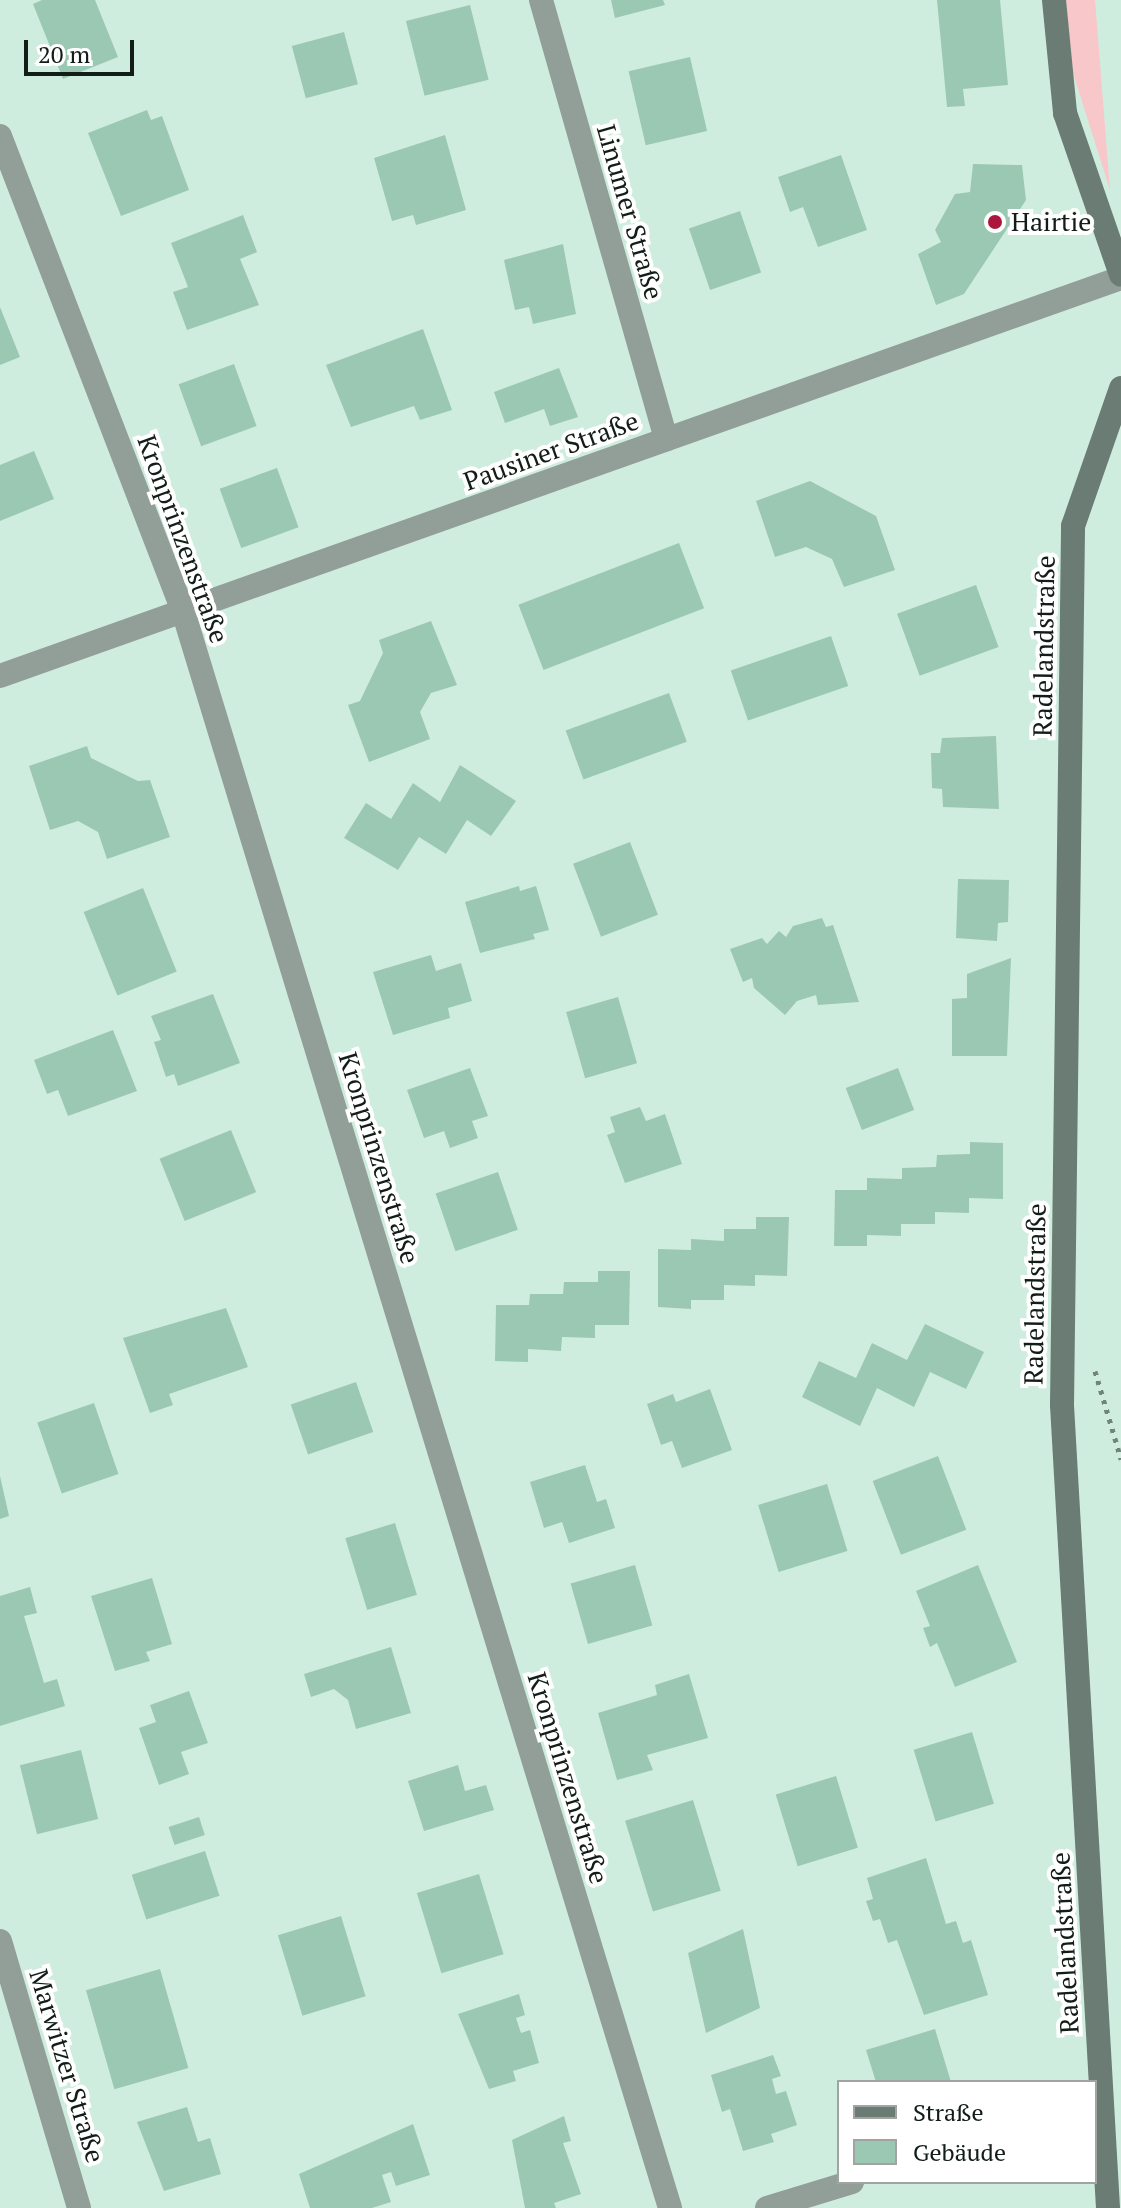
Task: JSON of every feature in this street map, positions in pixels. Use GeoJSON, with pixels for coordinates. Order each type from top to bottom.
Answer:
{"type":"FeatureCollection","features":[{"type":"Feature","properties":{"kind":"street","name":"Linumer Straße"},"geometry":{"type":"LineString","coordinates":[[541,0],[666,440]]}},
{"type":"Feature","properties":{"kind":"street"},"geometry":{"type":"LineString","coordinates":[[1054,0],[1065,113],[1121,276]]}},
{"type":"Feature","properties":{"kind":"street","name":"Kronprinzenstraße"},"geometry":{"type":"LineString","coordinates":[[0,136],[183,611],[670,2208]]}},
{"type":"Feature","properties":{"kind":"street","name":"Pausiner Straße"},"geometry":{"type":"LineString","coordinates":[[0,676],[1121,276]]}},
{"type":"Feature","properties":{"kind":"street","name":"Radelandstraße"},"geometry":{"type":"LineString","coordinates":[[1108,2208],[1099,2106],[1062,1405],[1073,526],[1121,388]]}},
{"type":"Feature","properties":{"kind":"street","name":"Marwitzer Straße"},"geometry":{"type":"LineString","coordinates":[[0,1941],[79,2208]]}},
{"type":"Feature","properties":{"kind":"street"},"geometry":{"type":"LineString","coordinates":[[767,2208],[845,2184]]}},
{"type":"Feature","properties":{"kind":"shaded area"},"geometry":{"type":"Polygon","coordinates":[[[1066,0],[1095,0],[1110,190],[1072,70],[1066,0]]]}},
{"type":"Feature","properties":{"kind":"building"},"geometry":{"type":"Polygon","coordinates":[[[42,0],[95,0],[118,57],[63,79],[33,4],[42,0]]]}},
{"type":"Feature","properties":{"kind":"building"},"geometry":{"type":"Polygon","coordinates":[[[611,0],[663,0],[665,5],[615,18],[611,0]]]}},
{"type":"Feature","properties":{"kind":"building"},"geometry":{"type":"Polygon","coordinates":[[[937,0],[1000,0],[1008,85],[963,89],[965,106],[947,107],[937,0]]]}},
{"type":"Feature","properties":{"kind":"building"},"geometry":{"type":"Polygon","coordinates":[[[470,5],[489,80],[425,96],[406,21],[470,5]]]}},
{"type":"Feature","properties":{"kind":"building"},"geometry":{"type":"Polygon","coordinates":[[[344,32],[358,84],[306,98],[292,46],[344,32]]]}},
{"type":"Feature","properties":{"kind":"building"},"geometry":{"type":"Polygon","coordinates":[[[690,57],[707,131],[646,145],[629,71],[690,57]]]}},
{"type":"Feature","properties":{"kind":"building"},"geometry":{"type":"Polygon","coordinates":[[[147,110],[151,120],[162,116],[189,190],[121,216],[88,133],[147,110]]]}},
{"type":"Feature","properties":{"kind":"building"},"geometry":{"type":"Polygon","coordinates":[[[445,135],[466,210],[416,225],[413,215],[392,221],[374,158],[445,135]]]}},
{"type":"Feature","properties":{"kind":"building"},"geometry":{"type":"Polygon","coordinates":[[[841,155],[867,230],[818,247],[803,207],[790,212],[778,177],[841,155]]]}},
{"type":"Feature","properties":{"kind":"building"},"geometry":{"type":"Polygon","coordinates":[[[973,164],[1022,165],[1026,200],[964,294],[936,305],[918,254],[941,242],[935,230],[955,194],[970,192],[973,164]]]}},
{"type":"Feature","properties":{"kind":"building"},"geometry":{"type":"Polygon","coordinates":[[[740,211],[761,272],[710,290],[689,229],[740,211]]]}},
{"type":"Feature","properties":{"kind":"building"},"geometry":{"type":"Polygon","coordinates":[[[243,215],[257,252],[240,259],[259,305],[187,330],[173,292],[188,287],[171,243],[243,215]]]}},
{"type":"Feature","properties":{"kind":"building"},"geometry":{"type":"Polygon","coordinates":[[[563,244],[576,314],[533,324],[529,307],[515,310],[504,260],[563,244]]]}},
{"type":"Feature","properties":{"kind":"building"},"geometry":{"type":"Polygon","coordinates":[[[0,307],[20,357],[0,365],[0,307]]]}},
{"type":"Feature","properties":{"kind":"building"},"geometry":{"type":"Polygon","coordinates":[[[423,329],[452,410],[420,420],[414,406],[351,427],[326,365],[423,329]]]}},
{"type":"Feature","properties":{"kind":"building"},"geometry":{"type":"Polygon","coordinates":[[[234,364],[257,426],[201,446],[179,384],[234,364]]]}},
{"type":"Feature","properties":{"kind":"building"},"geometry":{"type":"Polygon","coordinates":[[[559,368],[578,417],[550,426],[544,409],[505,423],[494,392],[559,368]]]}},
{"type":"Feature","properties":{"kind":"building"},"geometry":{"type":"Polygon","coordinates":[[[34,451],[54,499],[0,521],[0,465],[34,451]]]}},
{"type":"Feature","properties":{"kind":"building"},"geometry":{"type":"Polygon","coordinates":[[[277,468],[299,527],[241,548],[220,489],[277,468]]]}},
{"type":"Feature","properties":{"kind":"building"},"geometry":{"type":"Polygon","coordinates":[[[810,481],[876,516],[895,570],[844,587],[832,559],[806,547],[775,557],[756,501],[810,481]]]}},
{"type":"Feature","properties":{"kind":"building"},"geometry":{"type":"Polygon","coordinates":[[[679,543],[704,608],[544,670],[518,605],[679,543]]]}},
{"type":"Feature","properties":{"kind":"building"},"geometry":{"type":"Polygon","coordinates":[[[976,585],[999,647],[920,676],[897,614],[976,585]]]}},
{"type":"Feature","properties":{"kind":"building"},"geometry":{"type":"Polygon","coordinates":[[[431,621],[457,685],[431,693],[420,712],[430,739],[369,762],[348,705],[360,701],[383,653],[379,640],[431,621]]]}},
{"type":"Feature","properties":{"kind":"building"},"geometry":{"type":"Polygon","coordinates":[[[831,636],[848,686],[748,721],[731,671],[831,636]]]}},
{"type":"Feature","properties":{"kind":"building"},"geometry":{"type":"Polygon","coordinates":[[[669,693],[687,742],[583,779],[566,731],[669,693]]]}},
{"type":"Feature","properties":{"kind":"building"},"geometry":{"type":"Polygon","coordinates":[[[996,736],[999,809],[943,807],[942,789],[932,788],[931,753],[940,753],[942,738],[996,736]]]}},
{"type":"Feature","properties":{"kind":"building"},"geometry":{"type":"Polygon","coordinates":[[[87,746],[91,758],[138,781],[150,780],[170,837],[107,859],[98,832],[78,821],[50,830],[29,766],[87,746]]]}},
{"type":"Feature","properties":{"kind":"building"},"geometry":{"type":"Polygon","coordinates":[[[460,765],[516,801],[491,836],[467,820],[446,854],[419,837],[398,870],[344,838],[366,803],[391,819],[413,783],[440,802],[460,765]]]}},
{"type":"Feature","properties":{"kind":"building"},"geometry":{"type":"Polygon","coordinates":[[[630,842],[658,915],[601,937],[573,864],[630,842]]]}},
{"type":"Feature","properties":{"kind":"building"},"geometry":{"type":"Polygon","coordinates":[[[958,879],[1009,880],[1008,922],[998,923],[997,941],[956,938],[958,879]]]}},
{"type":"Feature","properties":{"kind":"building"},"geometry":{"type":"Polygon","coordinates":[[[519,886],[520,891],[536,886],[549,930],[533,934],[535,939],[480,953],[465,902],[519,886]]]}},
{"type":"Feature","properties":{"kind":"building"},"geometry":{"type":"Polygon","coordinates":[[[143,888],[177,971],[117,995],[84,912],[143,888]]]}},
{"type":"Feature","properties":{"kind":"building"},"geometry":{"type":"Polygon","coordinates":[[[822,918],[826,927],[833,925],[859,1002],[818,1005],[816,995],[797,1001],[785,1015],[754,988],[752,978],[743,982],[730,949],[762,938],[767,944],[779,931],[786,937],[793,926],[822,918]]]}},
{"type":"Feature","properties":{"kind":"building"},"geometry":{"type":"Polygon","coordinates":[[[431,955],[436,971],[461,963],[472,1001],[448,1008],[450,1018],[393,1035],[373,972],[431,955]]]}},
{"type":"Feature","properties":{"kind":"building"},"geometry":{"type":"Polygon","coordinates":[[[1011,958],[1007,1056],[952,1056],[952,999],[967,998],[967,974],[1011,958]]]}},
{"type":"Feature","properties":{"kind":"building"},"geometry":{"type":"Polygon","coordinates":[[[213,994],[240,1063],[178,1086],[174,1074],[166,1077],[154,1042],[161,1040],[151,1016],[213,994]]]}},
{"type":"Feature","properties":{"kind":"building"},"geometry":{"type":"Polygon","coordinates":[[[618,997],[637,1063],[585,1078],[566,1012],[618,997]]]}},
{"type":"Feature","properties":{"kind":"building"},"geometry":{"type":"Polygon","coordinates":[[[113,1030],[137,1091],[68,1116],[58,1090],[47,1094],[34,1060],[113,1030]]]}},
{"type":"Feature","properties":{"kind":"building"},"geometry":{"type":"Polygon","coordinates":[[[470,1068],[488,1116],[472,1121],[478,1138],[450,1148],[444,1131],[424,1138],[407,1090],[470,1068]]]}},
{"type":"Feature","properties":{"kind":"building"},"geometry":{"type":"Polygon","coordinates":[[[898,1068],[914,1110],[862,1130],[846,1088],[898,1068]]]}},
{"type":"Feature","properties":{"kind":"building"},"geometry":{"type":"Polygon","coordinates":[[[640,1107],[646,1121],[665,1114],[682,1164],[625,1183],[607,1135],[615,1132],[610,1117],[640,1107]]]}},
{"type":"Feature","properties":{"kind":"building"},"geometry":{"type":"Polygon","coordinates":[[[231,1130],[256,1192],[185,1221],[160,1159],[231,1130]]]}},
{"type":"Feature","properties":{"kind":"building"},"geometry":{"type":"Polygon","coordinates":[[[970,1142],[1003,1143],[1003,1199],[969,1198],[969,1213],[935,1212],[935,1224],[901,1224],[901,1236],[867,1235],[867,1246],[834,1246],[835,1190],[867,1190],[867,1178],[902,1179],[902,1168],[936,1167],[937,1155],[970,1154],[970,1142]]]}},
{"type":"Feature","properties":{"kind":"building"},"geometry":{"type":"Polygon","coordinates":[[[498,1172],[518,1230],[455,1251],[436,1193],[498,1172]]]}},
{"type":"Feature","properties":{"kind":"building"},"geometry":{"type":"Polygon","coordinates":[[[756,1217],[789,1217],[787,1276],[755,1275],[755,1286],[724,1285],[724,1300],[691,1300],[691,1309],[658,1307],[658,1249],[691,1250],[691,1239],[724,1241],[724,1229],[756,1229],[756,1217]]]}},
{"type":"Feature","properties":{"kind":"building"},"geometry":{"type":"Polygon","coordinates":[[[598,1271],[630,1271],[629,1325],[595,1325],[595,1338],[562,1337],[561,1351],[528,1349],[528,1362],[495,1361],[496,1305],[529,1305],[530,1294],[563,1294],[564,1282],[598,1282],[598,1271]]]}},
{"type":"Feature","properties":{"kind":"building"},"geometry":{"type":"Polygon","coordinates":[[[226,1308],[248,1367],[169,1394],[173,1405],[150,1413],[123,1338],[226,1308]]]}},
{"type":"Feature","properties":{"kind":"building"},"geometry":{"type":"Polygon","coordinates":[[[925,1324],[984,1352],[966,1389],[930,1372],[914,1407],[877,1388],[860,1426],[802,1397],[819,1361],[856,1378],[872,1343],[907,1360],[925,1324]]]}},
{"type":"Feature","properties":{"kind":"building"},"geometry":{"type":"Polygon","coordinates":[[[356,1382],[373,1432],[308,1455],[291,1404],[356,1382]]]}},
{"type":"Feature","properties":{"kind":"building"},"geometry":{"type":"Polygon","coordinates":[[[710,1389],[732,1450],[682,1468],[672,1441],[661,1445],[647,1404],[673,1394],[676,1402],[710,1389]]]}},
{"type":"Feature","properties":{"kind":"building"},"geometry":{"type":"Polygon","coordinates":[[[94,1403],[118,1474],[62,1493],[37,1423],[94,1403]]]}},
{"type":"Feature","properties":{"kind":"building"},"geometry":{"type":"Polygon","coordinates":[[[938,1456],[966,1530],[901,1555],[873,1481],[938,1456]]]}},
{"type":"Feature","properties":{"kind":"building"},"geometry":{"type":"Polygon","coordinates":[[[585,1465],[597,1502],[606,1499],[615,1528],[569,1543],[562,1522],[544,1528],[530,1482],[585,1465]]]}},
{"type":"Feature","properties":{"kind":"building"},"geometry":{"type":"Polygon","coordinates":[[[0,1476],[9,1516],[0,1519],[0,1476]]]}},
{"type":"Feature","properties":{"kind":"building"},"geometry":{"type":"Polygon","coordinates":[[[827,1484],[847,1551],[779,1572],[758,1505],[827,1484]]]}},
{"type":"Feature","properties":{"kind":"building"},"geometry":{"type":"Polygon","coordinates":[[[395,1523],[417,1595],[367,1610],[345,1538],[395,1523]]]}},
{"type":"Feature","properties":{"kind":"building"},"geometry":{"type":"Polygon","coordinates":[[[635,1565],[652,1626],[588,1644],[571,1583],[635,1565]]]}},
{"type":"Feature","properties":{"kind":"building"},"geometry":{"type":"Polygon","coordinates":[[[978,1565],[1017,1662],[955,1687],[937,1643],[930,1647],[923,1628],[930,1626],[916,1591],[978,1565]]]}},
{"type":"Feature","properties":{"kind":"building"},"geometry":{"type":"Polygon","coordinates":[[[152,1578],[172,1644],[146,1652],[150,1661],[115,1671],[91,1596],[152,1578]]]}},
{"type":"Feature","properties":{"kind":"building"},"geometry":{"type":"Polygon","coordinates":[[[30,1587],[37,1613],[24,1616],[44,1683],[57,1679],[65,1706],[0,1726],[0,1596],[30,1587]]]}},
{"type":"Feature","properties":{"kind":"building"},"geometry":{"type":"Polygon","coordinates":[[[391,1647],[411,1713],[356,1729],[348,1700],[334,1689],[311,1697],[304,1674],[391,1647]]]}},
{"type":"Feature","properties":{"kind":"building"},"geometry":{"type":"Polygon","coordinates":[[[689,1674],[708,1738],[647,1755],[653,1770],[617,1780],[598,1713],[657,1695],[655,1685],[689,1674]]]}},
{"type":"Feature","properties":{"kind":"building"},"geometry":{"type":"Polygon","coordinates":[[[189,1691],[208,1743],[181,1752],[189,1774],[159,1785],[139,1728],[156,1722],[150,1705],[189,1691]]]}},
{"type":"Feature","properties":{"kind":"building"},"geometry":{"type":"Polygon","coordinates":[[[972,1732],[994,1804],[936,1822],[914,1750],[972,1732]]]}},
{"type":"Feature","properties":{"kind":"building"},"geometry":{"type":"Polygon","coordinates":[[[81,1750],[98,1819],[37,1834],[20,1765],[81,1750]]]}},
{"type":"Feature","properties":{"kind":"building"},"geometry":{"type":"Polygon","coordinates":[[[458,1765],[465,1791],[486,1785],[494,1810],[424,1831],[408,1781],[458,1765]]]}},
{"type":"Feature","properties":{"kind":"building"},"geometry":{"type":"Polygon","coordinates":[[[836,1776],[858,1848],[798,1866],[776,1794],[836,1776]]]}},
{"type":"Feature","properties":{"kind":"building"},"geometry":{"type":"Polygon","coordinates":[[[693,1800],[721,1891],[653,1912],[625,1821],[693,1800]]]}},
{"type":"Feature","properties":{"kind":"building"},"geometry":{"type":"Polygon","coordinates":[[[199,1817],[205,1835],[174,1845],[169,1827],[199,1817]]]}},
{"type":"Feature","properties":{"kind":"building"},"geometry":{"type":"Polygon","coordinates":[[[205,1851],[220,1896],[146,1919],[132,1875],[205,1851]]]}},
{"type":"Feature","properties":{"kind":"building"},"geometry":{"type":"Polygon","coordinates":[[[926,1858],[946,1924],[956,1921],[963,1943],[971,1940],[988,1995],[924,2015],[897,1940],[888,1943],[880,1919],[873,1921],[866,1901],[873,1899],[867,1878],[926,1858]]]}},
{"type":"Feature","properties":{"kind":"building"},"geometry":{"type":"Polygon","coordinates":[[[479,1874],[504,1954],[441,1973],[417,1893],[479,1874]]]}},
{"type":"Feature","properties":{"kind":"building"},"geometry":{"type":"Polygon","coordinates":[[[341,1916],[366,1996],[302,2016],[278,1935],[341,1916]]]}},
{"type":"Feature","properties":{"kind":"building"},"geometry":{"type":"Polygon","coordinates":[[[743,1929],[760,2008],[706,2033],[688,1953],[743,1929]]]}},
{"type":"Feature","properties":{"kind":"building"},"geometry":{"type":"Polygon","coordinates":[[[160,1969],[188,2068],[114,2089],[86,1990],[160,1969]]]}},
{"type":"Feature","properties":{"kind":"building"},"geometry":{"type":"Polygon","coordinates":[[[519,1994],[525,2015],[516,2018],[521,2033],[530,2030],[539,2063],[513,2071],[516,2081],[489,2089],[458,2014],[519,1994]]]}},
{"type":"Feature","properties":{"kind":"building"},"geometry":{"type":"Polygon","coordinates":[[[935,2029],[950,2080],[875,2080],[866,2050],[935,2029]]]}},
{"type":"Feature","properties":{"kind":"building"},"geometry":{"type":"Polygon","coordinates":[[[773,2055],[781,2076],[772,2079],[776,2094],[786,2091],[797,2125],[771,2134],[774,2142],[743,2151],[730,2109],[722,2112],[711,2075],[773,2055]]]}},
{"type":"Feature","properties":{"kind":"building"},"geometry":{"type":"Polygon","coordinates":[[[187,2107],[198,2142],[210,2138],[221,2174],[164,2191],[137,2122],[187,2107]]]}},
{"type":"Feature","properties":{"kind":"building"},"geometry":{"type":"Polygon","coordinates":[[[564,2116],[571,2141],[563,2143],[581,2194],[554,2203],[556,2208],[525,2208],[512,2140],[564,2116]]]}},
{"type":"Feature","properties":{"kind":"building"},"geometry":{"type":"Polygon","coordinates":[[[413,2124],[430,2175],[396,2186],[391,2172],[382,2175],[391,2202],[372,2208],[310,2208],[299,2174],[413,2124]]]}},
{"type":"Feature","properties":{"kind":"place","name":"Hairtie"},"geometry":{"type":"Point","coordinates":[995,222]}}]}
